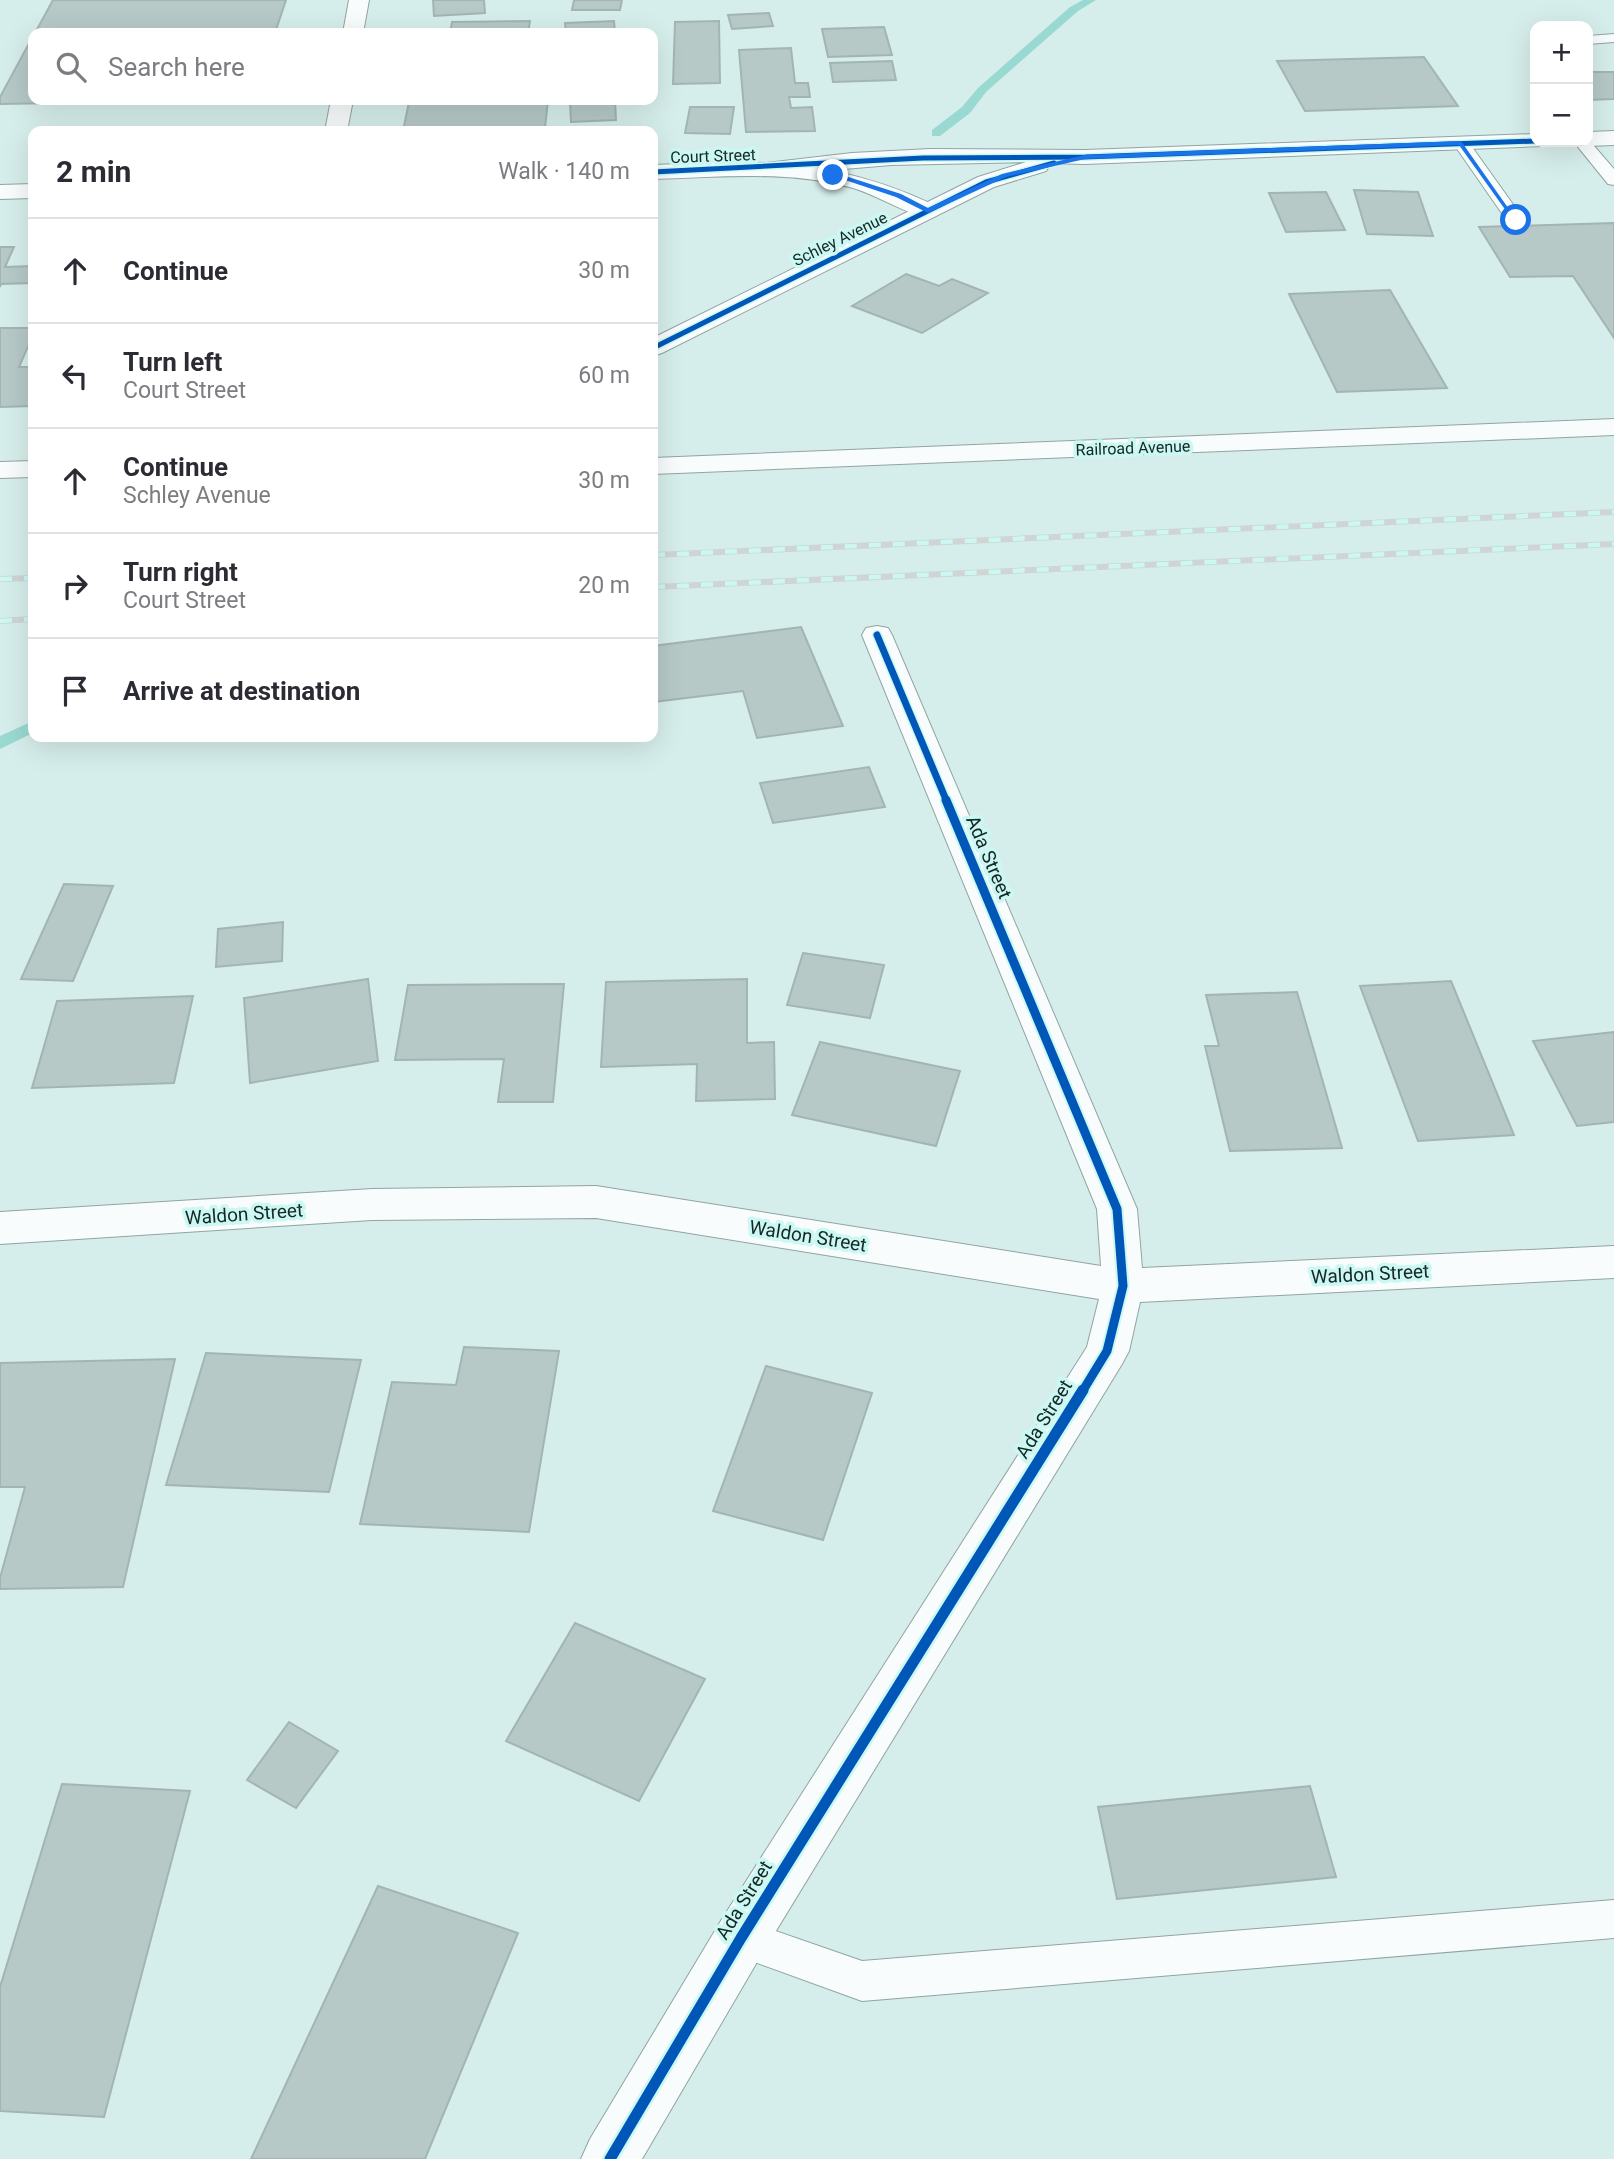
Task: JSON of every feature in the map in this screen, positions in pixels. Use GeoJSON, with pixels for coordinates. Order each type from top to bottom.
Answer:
{"type":"FeatureCollection","features":[{"type":"Feature","properties":{"kind":"street"},"geometry":{"type":"LineString","coordinates":[[355,28],[359,0]]}},
{"type":"Feature","properties":{"kind":"street"},"geometry":{"type":"LineString","coordinates":[[338,126],[341,105]]}},
{"type":"Feature","properties":{"kind":"street"},"geometry":{"type":"LineString","coordinates":[[1593,139],[1614,138]]}},
{"type":"Feature","properties":{"kind":"street"},"geometry":{"type":"LineString","coordinates":[[774,168],[818,162],[1011,154],[1085,157],[1530,141]]}},
{"type":"Feature","properties":{"kind":"street","name":"Schley Avenue"},"geometry":{"type":"LineString","coordinates":[[658,346],[1004,175],[1085,157]]}},
{"type":"Feature","properties":{"kind":"street","name":"Court Street"},"geometry":{"type":"LineString","coordinates":[[658,172],[774,168],[851,178],[899,195],[928,211]]}},
{"type":"Feature","properties":{"kind":"street"},"geometry":{"type":"LineString","coordinates":[[0,192],[28,191]]}},
{"type":"Feature","properties":{"kind":"street","name":"Railroad Avenue"},"geometry":{"type":"LineString","coordinates":[[658,466],[1614,427]]}},
{"type":"Feature","properties":{"kind":"street"},"geometry":{"type":"LineString","coordinates":[[0,470],[28,468]]}},
{"type":"Feature","properties":{"kind":"street","name":"Ada Street"},"geometry":{"type":"LineString","coordinates":[[610,2159],[741,1938],[1107,1351],[1123,1286],[1117,1209],[877,635]]}},
{"type":"Feature","properties":{"kind":"street","name":"Waldon Street"},"geometry":{"type":"LineString","coordinates":[[0,1228],[515,1199],[596,1202],[1123,1286],[1614,1262]]}},
{"type":"Feature","properties":{"kind":"lane"},"geometry":{"type":"LineString","coordinates":[[1593,40],[1614,38]]}},
{"type":"Feature","properties":{"kind":"lane"},"geometry":{"type":"LineString","coordinates":[[1461,143],[1516,220]]}},
{"type":"Feature","properties":{"kind":"lane"},"geometry":{"type":"LineString","coordinates":[[1586,147],[1614,180]]}},
{"type":"Feature","properties":{"kind":"lane"},"geometry":{"type":"LineString","coordinates":[[741,1938],[862,1981],[1614,1919]]}},
{"type":"Feature","properties":{"kind":"building"},"geometry":{"type":"Polygon","coordinates":[[[53,0],[286,0],[277,28],[38,28],[53,0]]]}},
{"type":"Feature","properties":{"kind":"building"},"geometry":{"type":"Polygon","coordinates":[[[433,0],[484,0],[485,13],[434,16],[433,0]]]}},
{"type":"Feature","properties":{"kind":"building"},"geometry":{"type":"Polygon","coordinates":[[[574,0],[622,0],[620,10],[572,10],[574,0]]]}},
{"type":"Feature","properties":{"kind":"building"},"geometry":{"type":"Polygon","coordinates":[[[769,13],[773,26],[732,29],[728,15],[769,13]]]}},
{"type":"Feature","properties":{"kind":"building"},"geometry":{"type":"Polygon","coordinates":[[[530,21],[529,28],[451,28],[452,22],[530,21]]]}},
{"type":"Feature","properties":{"kind":"building"},"geometry":{"type":"Polygon","coordinates":[[[614,21],[615,28],[566,28],[565,23],[614,21]]]}},
{"type":"Feature","properties":{"kind":"building"},"geometry":{"type":"Polygon","coordinates":[[[719,21],[720,83],[673,84],[675,22],[719,21]]]}},
{"type":"Feature","properties":{"kind":"building"},"geometry":{"type":"Polygon","coordinates":[[[884,27],[892,55],[828,57],[822,29],[884,27]]]}},
{"type":"Feature","properties":{"kind":"building"},"geometry":{"type":"Polygon","coordinates":[[[28,45],[28,104],[0,104],[0,97],[28,45]]]}},
{"type":"Feature","properties":{"kind":"building"},"geometry":{"type":"Polygon","coordinates":[[[791,48],[795,83],[808,83],[810,97],[789,97],[791,108],[812,107],[815,131],[746,132],[739,50],[791,48]]]}},
{"type":"Feature","properties":{"kind":"building"},"geometry":{"type":"Polygon","coordinates":[[[1424,57],[1458,106],[1305,111],[1277,61],[1424,57]]]}},
{"type":"Feature","properties":{"kind":"building"},"geometry":{"type":"Polygon","coordinates":[[[892,61],[896,80],[833,82],[830,63],[892,61]]]}},
{"type":"Feature","properties":{"kind":"building"},"geometry":{"type":"Polygon","coordinates":[[[1593,72],[1614,72],[1614,99],[1593,100],[1593,72]]]}},
{"type":"Feature","properties":{"kind":"building"},"geometry":{"type":"Polygon","coordinates":[[[408,105],[547,105],[545,126],[404,126],[408,105]]]}},
{"type":"Feature","properties":{"kind":"building"},"geometry":{"type":"Polygon","coordinates":[[[570,105],[615,105],[616,120],[571,122],[570,105]]]}},
{"type":"Feature","properties":{"kind":"building"},"geometry":{"type":"Polygon","coordinates":[[[690,107],[734,107],[730,134],[685,133],[690,107]]]}},
{"type":"Feature","properties":{"kind":"building"},"geometry":{"type":"Polygon","coordinates":[[[1354,190],[1418,192],[1433,236],[1367,234],[1354,190]]]}},
{"type":"Feature","properties":{"kind":"building"},"geometry":{"type":"Polygon","coordinates":[[[1326,192],[1345,230],[1286,232],[1269,193],[1326,192]]]}},
{"type":"Feature","properties":{"kind":"building"},"geometry":{"type":"Polygon","coordinates":[[[1614,223],[1614,338],[1573,276],[1510,277],[1479,227],[1614,223]]]}},
{"type":"Feature","properties":{"kind":"building"},"geometry":{"type":"Polygon","coordinates":[[[0,247],[14,247],[5,267],[28,266],[28,283],[1,284],[0,287],[0,247]]]}},
{"type":"Feature","properties":{"kind":"building"},"geometry":{"type":"Polygon","coordinates":[[[906,274],[939,286],[952,279],[988,293],[922,333],[852,306],[906,274]]]}},
{"type":"Feature","properties":{"kind":"building"},"geometry":{"type":"Polygon","coordinates":[[[1390,290],[1447,388],[1337,392],[1289,294],[1390,290]]]}},
{"type":"Feature","properties":{"kind":"building"},"geometry":{"type":"Polygon","coordinates":[[[0,328],[28,328],[28,346],[19,367],[28,367],[28,406],[0,407],[0,328]]]}},
{"type":"Feature","properties":{"kind":"building"},"geometry":{"type":"Polygon","coordinates":[[[801,627],[843,726],[757,738],[743,691],[658,701],[658,645],[801,627]]]}},
{"type":"Feature","properties":{"kind":"building"},"geometry":{"type":"Polygon","coordinates":[[[869,767],[885,807],[773,823],[760,783],[869,767]]]}},
{"type":"Feature","properties":{"kind":"building"},"geometry":{"type":"Polygon","coordinates":[[[64,884],[113,886],[73,981],[21,979],[64,884]]]}},
{"type":"Feature","properties":{"kind":"building"},"geometry":{"type":"Polygon","coordinates":[[[283,922],[282,961],[216,967],[218,929],[283,922]]]}},
{"type":"Feature","properties":{"kind":"building"},"geometry":{"type":"Polygon","coordinates":[[[803,953],[884,965],[870,1018],[787,1005],[803,953]]]}},
{"type":"Feature","properties":{"kind":"building"},"geometry":{"type":"Polygon","coordinates":[[[368,979],[378,1061],[250,1083],[244,998],[368,979]]]}},
{"type":"Feature","properties":{"kind":"building"},"geometry":{"type":"Polygon","coordinates":[[[747,979],[747,1043],[774,1042],[775,1099],[696,1101],[697,1064],[601,1067],[606,982],[747,979]]]}},
{"type":"Feature","properties":{"kind":"building"},"geometry":{"type":"Polygon","coordinates":[[[1451,981],[1514,1135],[1418,1141],[1360,986],[1451,981]]]}},
{"type":"Feature","properties":{"kind":"building"},"geometry":{"type":"Polygon","coordinates":[[[564,984],[553,1102],[498,1102],[504,1059],[395,1060],[408,985],[564,984]]]}},
{"type":"Feature","properties":{"kind":"building"},"geometry":{"type":"Polygon","coordinates":[[[1297,992],[1342,1148],[1230,1151],[1205,1046],[1219,1046],[1206,995],[1297,992]]]}},
{"type":"Feature","properties":{"kind":"building"},"geometry":{"type":"Polygon","coordinates":[[[193,996],[174,1083],[32,1088],[57,1001],[193,996]]]}},
{"type":"Feature","properties":{"kind":"building"},"geometry":{"type":"Polygon","coordinates":[[[1614,1032],[1614,1122],[1577,1126],[1533,1041],[1614,1032]]]}},
{"type":"Feature","properties":{"kind":"building"},"geometry":{"type":"Polygon","coordinates":[[[820,1042],[960,1071],[936,1146],[792,1115],[820,1042]]]}},
{"type":"Feature","properties":{"kind":"building"},"geometry":{"type":"Polygon","coordinates":[[[464,1347],[559,1351],[529,1532],[360,1524],[392,1382],[456,1385],[464,1347]]]}},
{"type":"Feature","properties":{"kind":"building"},"geometry":{"type":"Polygon","coordinates":[[[206,1353],[361,1360],[329,1492],[166,1485],[206,1353]]]}},
{"type":"Feature","properties":{"kind":"building"},"geometry":{"type":"Polygon","coordinates":[[[175,1359],[123,1587],[0,1589],[0,1578],[25,1487],[0,1487],[0,1363],[175,1359]]]}},
{"type":"Feature","properties":{"kind":"building"},"geometry":{"type":"Polygon","coordinates":[[[766,1366],[872,1393],[823,1540],[713,1511],[766,1366]]]}},
{"type":"Feature","properties":{"kind":"building"},"geometry":{"type":"Polygon","coordinates":[[[575,1623],[705,1679],[639,1801],[506,1741],[575,1623]]]}},
{"type":"Feature","properties":{"kind":"building"},"geometry":{"type":"Polygon","coordinates":[[[289,1722],[338,1751],[296,1808],[247,1780],[289,1722]]]}},
{"type":"Feature","properties":{"kind":"building"},"geometry":{"type":"Polygon","coordinates":[[[62,1784],[190,1791],[104,2117],[0,2111],[0,1987],[62,1784]]]}},
{"type":"Feature","properties":{"kind":"building"},"geometry":{"type":"Polygon","coordinates":[[[1310,1786],[1336,1877],[1117,1899],[1098,1807],[1310,1786]]]}},
{"type":"Feature","properties":{"kind":"building"},"geometry":{"type":"Polygon","coordinates":[[[378,1886],[518,1933],[425,2159],[251,2159],[378,1886]]]}},
{"type":"Feature","properties":{"kind":"waterway"},"geometry":{"type":"LineString","coordinates":[[936,133],[966,110],[982,90],[1074,9],[1091,0]]}},
{"type":"Feature","properties":{"kind":"waterway"},"geometry":{"type":"LineString","coordinates":[[0,743],[28,729]]}},
{"type":"Feature","properties":{"kind":"railway"},"geometry":{"type":"LineString","coordinates":[[658,555],[1614,512]]}},
{"type":"Feature","properties":{"kind":"railway"},"geometry":{"type":"LineString","coordinates":[[658,587],[1614,544]]}},
{"type":"Feature","properties":{"kind":"railway"},"geometry":{"type":"LineString","coordinates":[[0,579],[28,578]]}},
{"type":"Feature","properties":{"kind":"railway"},"geometry":{"type":"LineString","coordinates":[[0,621],[28,619]]}},
{"type":"Feature","properties":{"kind":"cycle path"},"geometry":{"type":"LineString","coordinates":[[658,172],[977,156],[1085,157],[1530,141]]}},
{"type":"Feature","properties":{"kind":"cycle path"},"geometry":{"type":"LineString","coordinates":[[658,346],[986,182],[1054,163]]}},
{"type":"Feature","properties":{"kind":"cycle path"},"geometry":{"type":"LineString","coordinates":[[610,2159],[741,1938],[1107,1351],[1123,1286],[1117,1209],[877,635]]}},
{"type":"Feature","properties":{"kind":"route"},"geometry":{"type":"LineString","coordinates":[[833,175],[870,184],[899,195],[928,211],[1004,175],[1034,166],[1085,157],[1461,143],[1516,220]]}}]}
